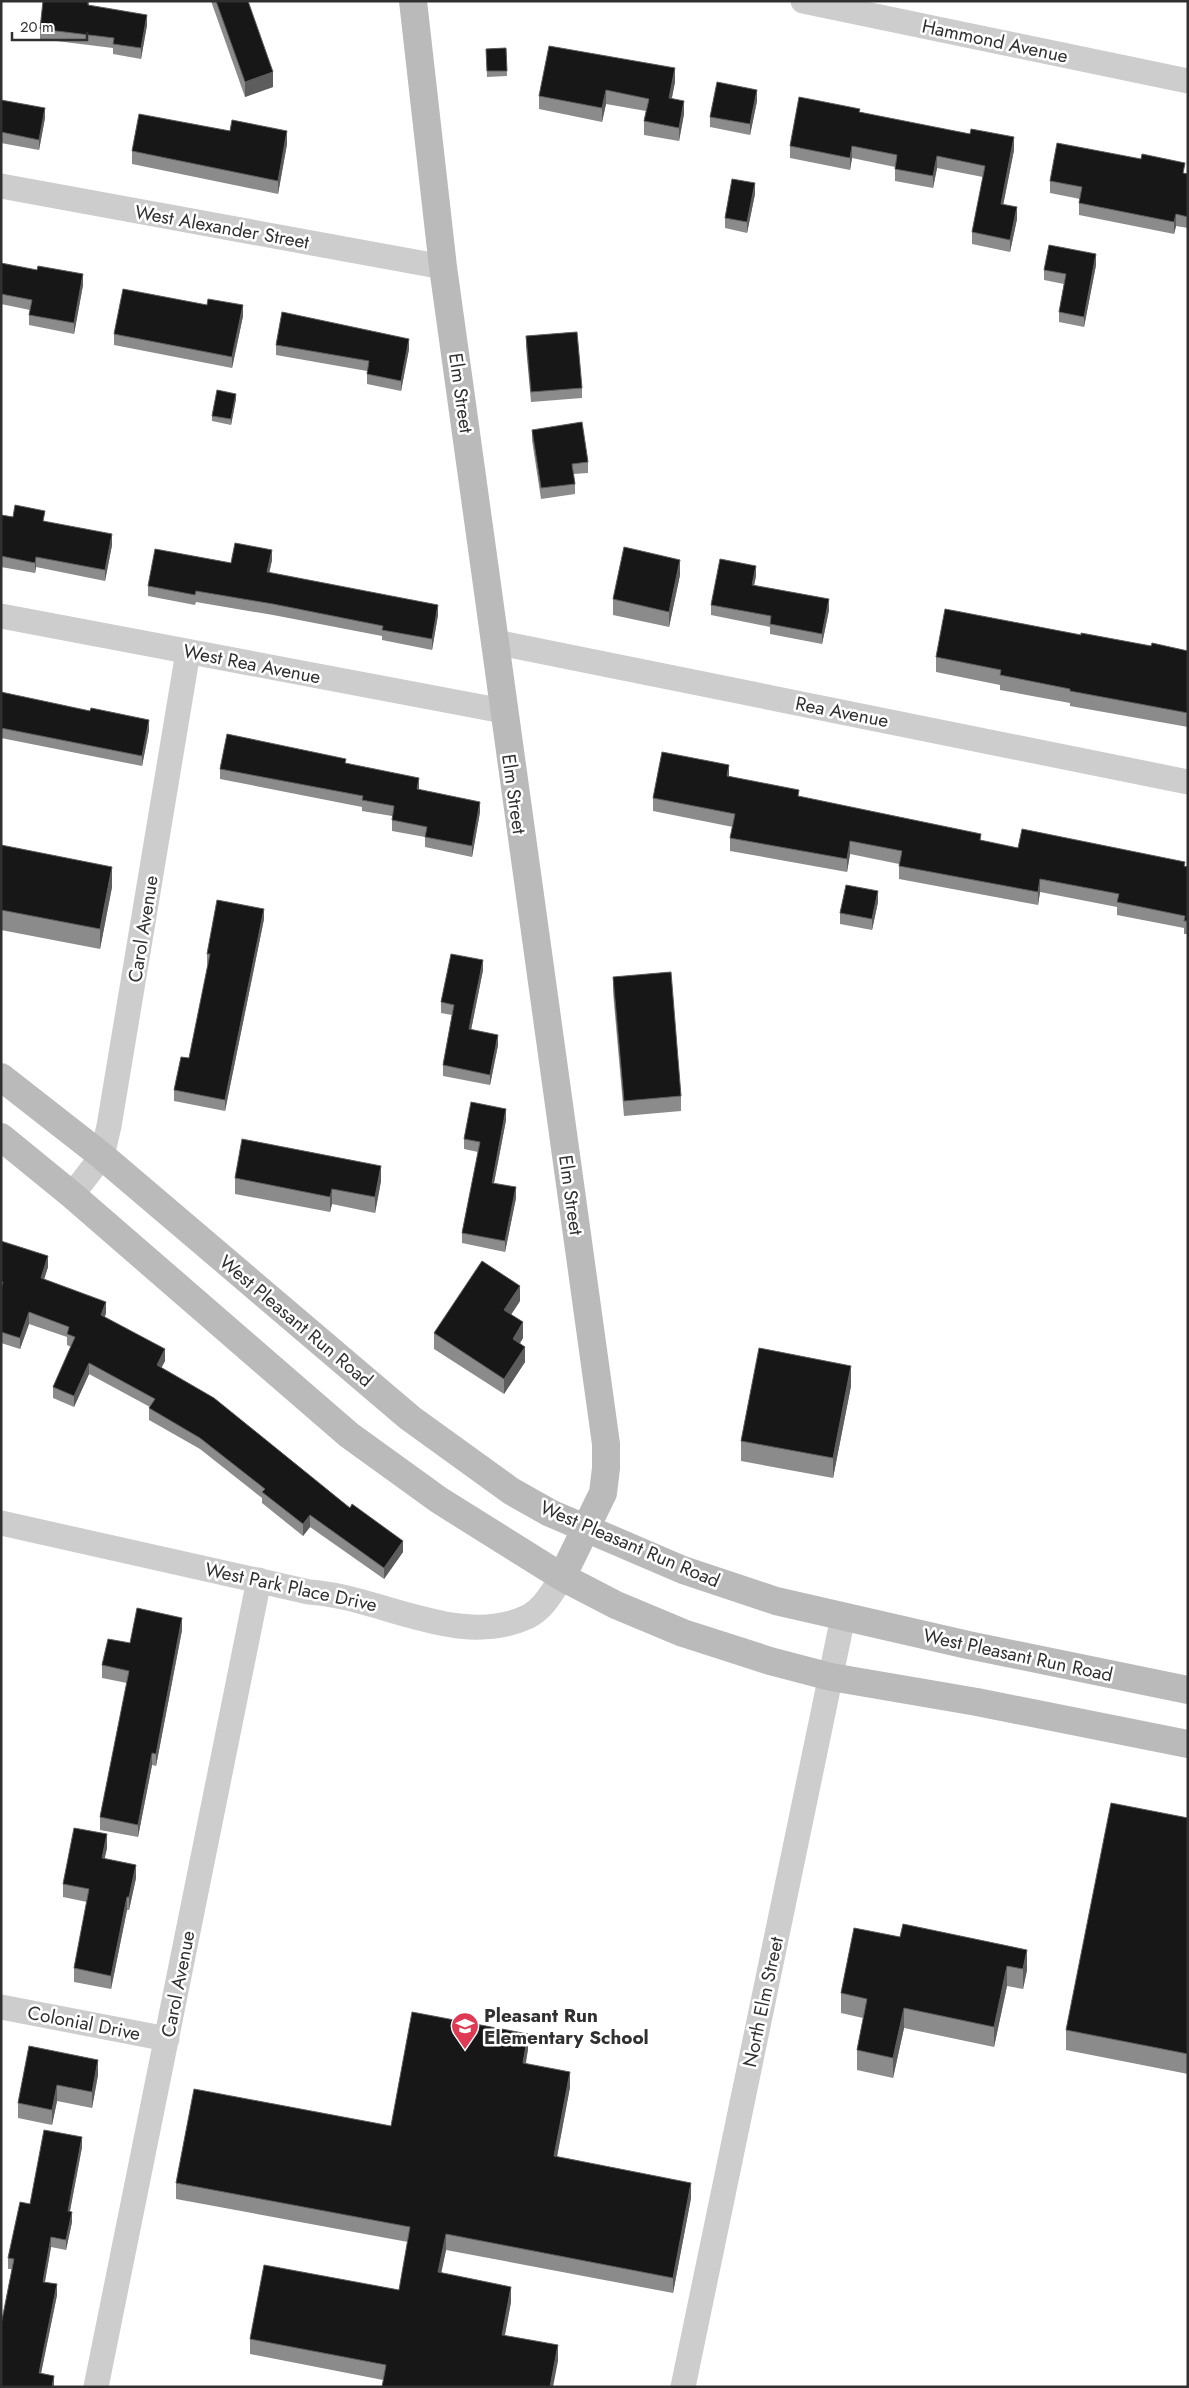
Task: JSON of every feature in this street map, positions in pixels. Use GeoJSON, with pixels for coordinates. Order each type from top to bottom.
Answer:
{"type":"FeatureCollection","features":[{"type":"Feature","properties":{"kind":"main road","name":"Elm Street"},"geometry":{"type":"LineString","coordinates":[[413,1],[443,267],[606,1444],[603,1493],[562,1577]]}},
{"type":"Feature","properties":{"kind":"main road","name":"West Pleasant Run Road"},"geometry":{"type":"LineString","coordinates":[[1,1077],[102,1156],[410,1418],[511,1491],[585,1530],[701,1576],[776,1601],[976,1647],[1188,1690]]}},
{"type":"Feature","properties":{"kind":"main road"},"geometry":{"type":"LineString","coordinates":[[1,1138],[72,1195],[349,1435],[439,1500],[562,1577],[616,1605],[683,1633],[770,1661],[831,1677],[985,1704],[1188,1744]]}},
{"type":"Feature","properties":{"kind":"street","name":"Hammond Avenue"},"geometry":{"type":"LineString","coordinates":[[803,1],[1188,81]]}},
{"type":"Feature","properties":{"kind":"street","name":"West Alexander Street"},"geometry":{"type":"LineString","coordinates":[[1,186],[443,267]]}},
{"type":"Feature","properties":{"kind":"street","name":"West Rea Avenue"},"geometry":{"type":"LineString","coordinates":[[1,616],[503,711]]}},
{"type":"Feature","properties":{"kind":"street","name":"Rea Avenue"},"geometry":{"type":"LineString","coordinates":[[495,642],[1188,782]]}},
{"type":"Feature","properties":{"kind":"street","name":"Carol Avenue"},"geometry":{"type":"LineString","coordinates":[[72,1195],[102,1156],[117,1086],[188,652]]}},
{"type":"Feature","properties":{"kind":"street","name":"West Park Place Drive"},"geometry":{"type":"LineString","coordinates":[[1,1523],[309,1592],[334,1593],[447,1624],[484,1629],[528,1617],[546,1601],[562,1577]]}},
{"type":"Feature","properties":{"kind":"street","name":"Carol Avenue"},"geometry":{"type":"LineString","coordinates":[[96,2387],[259,1580]]}},
{"type":"Feature","properties":{"kind":"street","name":"North Elm Street"},"geometry":{"type":"LineString","coordinates":[[682,2387],[843,1617]]}},
{"type":"Feature","properties":{"kind":"street","name":"Colonial Drive"},"geometry":{"type":"LineString","coordinates":[[1,2007],[167,2039]]}},
{"type":"Feature","properties":{"kind":"building"},"geometry":{"type":"Polygon","coordinates":[[[43,1],[88,1],[88,5],[147,15],[141,48],[113,44],[114,38],[40,29],[43,1]]]}},
{"type":"Feature","properties":{"kind":"building"},"geometry":{"type":"Polygon","coordinates":[[[216,1],[248,1],[273,72],[245,82],[216,1]]]}},
{"type":"Feature","properties":{"kind":"building"},"geometry":{"type":"Polygon","coordinates":[[[549,46],[675,68],[669,98],[684,101],[679,128],[644,121],[649,99],[606,90],[602,108],[539,96],[549,46]]]}},
{"type":"Feature","properties":{"kind":"building"},"geometry":{"type":"Polygon","coordinates":[[[506,48],[507,71],[487,71],[486,49],[506,48]]]}},
{"type":"Feature","properties":{"kind":"building"},"geometry":{"type":"Polygon","coordinates":[[[717,82],[757,90],[750,124],[710,117],[717,82]]]}},
{"type":"Feature","properties":{"kind":"building"},"geometry":{"type":"Polygon","coordinates":[[[799,97],[860,109],[859,112],[970,134],[971,129],[1014,137],[1001,204],[1017,207],[1010,240],[972,232],[985,166],[937,156],[933,176],[895,169],[897,155],[852,146],[850,158],[790,146],[799,97]]]}},
{"type":"Feature","properties":{"kind":"building"},"geometry":{"type":"Polygon","coordinates":[[[1,100],[45,108],[39,140],[1,132],[1,100]]]}},
{"type":"Feature","properties":{"kind":"building"},"geometry":{"type":"Polygon","coordinates":[[[139,114],[230,131],[232,120],[287,131],[278,181],[132,151],[139,114]]]}},
{"type":"Feature","properties":{"kind":"building"},"geometry":{"type":"Polygon","coordinates":[[[1057,143],[1141,159],[1142,154],[1185,163],[1183,173],[1188,174],[1188,217],[1176,214],[1174,222],[1079,203],[1082,187],[1050,181],[1057,143]]]}},
{"type":"Feature","properties":{"kind":"building"},"geometry":{"type":"Polygon","coordinates":[[[732,179],[755,183],[747,222],[725,218],[732,179]]]}},
{"type":"Feature","properties":{"kind":"building"},"geometry":{"type":"Polygon","coordinates":[[[1049,245],[1096,254],[1084,317],[1059,312],[1066,274],[1044,270],[1049,245]]]}},
{"type":"Feature","properties":{"kind":"building"},"geometry":{"type":"Polygon","coordinates":[[[1,263],[37,270],[38,266],[83,274],[74,323],[29,315],[32,300],[1,294],[1,263]]]}},
{"type":"Feature","properties":{"kind":"building"},"geometry":{"type":"Polygon","coordinates":[[[123,289],[207,305],[208,299],[243,305],[232,357],[114,334],[123,289]]]}},
{"type":"Feature","properties":{"kind":"building"},"geometry":{"type":"Polygon","coordinates":[[[282,312],[409,339],[401,381],[367,374],[369,361],[276,345],[282,312]]]}},
{"type":"Feature","properties":{"kind":"building"},"geometry":{"type":"Polygon","coordinates":[[[577,332],[582,388],[531,392],[526,336],[577,332]]]}},
{"type":"Feature","properties":{"kind":"building"},"geometry":{"type":"Polygon","coordinates":[[[217,390],[236,394],[231,419],[212,416],[217,390]]]}},
{"type":"Feature","properties":{"kind":"building"},"geometry":{"type":"Polygon","coordinates":[[[582,422],[588,462],[572,464],[575,484],[541,488],[532,430],[582,422]]]}},
{"type":"Feature","properties":{"kind":"building"},"geometry":{"type":"Polygon","coordinates":[[[15,505],[45,511],[43,521],[112,534],[105,570],[36,557],[35,563],[1,556],[1,515],[13,517],[15,505]]]}},
{"type":"Feature","properties":{"kind":"building"},"geometry":{"type":"Polygon","coordinates":[[[235,543],[272,550],[267,572],[438,605],[432,639],[382,630],[383,626],[273,604],[196,591],[195,595],[148,586],[155,549],[231,563],[235,543]]]}},
{"type":"Feature","properties":{"kind":"building"},"geometry":{"type":"Polygon","coordinates":[[[624,547],[680,560],[669,612],[613,599],[624,547]]]}},
{"type":"Feature","properties":{"kind":"building"},"geometry":{"type":"Polygon","coordinates":[[[720,559],[756,566],[752,585],[829,599],[822,634],[770,624],[771,616],[711,605],[720,559]]]}},
{"type":"Feature","properties":{"kind":"building"},"geometry":{"type":"Polygon","coordinates":[[[945,609],[1081,635],[1081,633],[1151,646],[1152,643],[1188,651],[1188,713],[1070,691],[1070,689],[1000,675],[1001,670],[936,657],[945,609]]]}},
{"type":"Feature","properties":{"kind":"building"},"geometry":{"type":"Polygon","coordinates":[[[1,692],[90,711],[91,708],[149,720],[142,756],[1,728],[1,692]]]}},
{"type":"Feature","properties":{"kind":"building"},"geometry":{"type":"Polygon","coordinates":[[[227,734],[346,759],[345,763],[419,778],[417,789],[480,802],[472,846],[425,837],[427,827],[392,820],[394,806],[362,800],[363,796],[220,769],[227,734]]]}},
{"type":"Feature","properties":{"kind":"building"},"geometry":{"type":"Polygon","coordinates":[[[662,752],[729,765],[727,776],[799,790],[798,796],[981,834],[980,840],[1018,848],[1022,829],[1185,862],[1184,866],[1188,867],[1188,921],[1184,921],[1185,916],[1117,902],[1119,894],[1040,879],[1038,892],[899,866],[902,851],[850,841],[847,859],[730,838],[735,814],[653,798],[662,752]]]}},
{"type":"Feature","properties":{"kind":"building"},"geometry":{"type":"Polygon","coordinates":[[[1,845],[112,867],[100,929],[1,910],[1,845]]]}},
{"type":"Feature","properties":{"kind":"building"},"geometry":{"type":"Polygon","coordinates":[[[846,885],[878,891],[872,919],[840,913],[846,885]]]}},
{"type":"Feature","properties":{"kind":"building"},"geometry":{"type":"Polygon","coordinates":[[[217,900],[264,909],[225,1100],[174,1090],[181,1057],[189,1058],[210,954],[207,954],[217,900]]]}},
{"type":"Feature","properties":{"kind":"building"},"geometry":{"type":"Polygon","coordinates":[[[451,954],[483,960],[469,1029],[498,1035],[490,1075],[443,1065],[454,1005],[441,1002],[451,954]]]}},
{"type":"Feature","properties":{"kind":"building"},"geometry":{"type":"Polygon","coordinates":[[[671,972],[681,1096],[624,1101],[613,977],[671,972]]]}},
{"type":"Feature","properties":{"kind":"building"},"geometry":{"type":"Polygon","coordinates":[[[471,1102],[506,1109],[492,1183],[516,1187],[505,1241],[462,1233],[480,1142],[464,1139],[471,1102]]]}},
{"type":"Feature","properties":{"kind":"building"},"geometry":{"type":"Polygon","coordinates":[[[242,1139],[381,1166],[375,1197],[332,1189],[330,1197],[235,1178],[242,1139]]]}},
{"type":"Feature","properties":{"kind":"building"},"geometry":{"type":"Polygon","coordinates":[[[1,1241],[48,1256],[41,1278],[106,1302],[101,1315],[165,1349],[157,1365],[214,1398],[350,1508],[352,1504],[403,1541],[384,1568],[310,1515],[303,1524],[262,1492],[265,1489],[200,1438],[149,1408],[155,1399],[89,1363],[74,1396],[53,1387],[75,1337],[67,1334],[69,1327],[29,1312],[20,1338],[1,1332],[1,1289],[3,1282],[1,1281],[1,1241]]]}},
{"type":"Feature","properties":{"kind":"building"},"geometry":{"type":"Polygon","coordinates":[[[482,1261],[520,1286],[504,1310],[523,1322],[513,1339],[525,1347],[504,1379],[434,1333],[482,1261]]]}},
{"type":"Feature","properties":{"kind":"building"},"geometry":{"type":"Polygon","coordinates":[[[759,1348],[851,1366],[833,1458],[741,1441],[759,1348]]]}},
{"type":"Feature","properties":{"kind":"building"},"geometry":{"type":"Polygon","coordinates":[[[137,1608],[182,1618],[156,1754],[152,1753],[138,1825],[100,1817],[129,1671],[102,1665],[108,1639],[130,1643],[137,1608]]]}},
{"type":"Feature","properties":{"kind":"building"},"geometry":{"type":"Polygon","coordinates":[[[1111,1803],[1188,1818],[1188,2054],[1066,2030],[1111,1803]]]}},
{"type":"Feature","properties":{"kind":"building"},"geometry":{"type":"Polygon","coordinates":[[[74,1828],[107,1834],[102,1858],[136,1865],[129,1897],[127,1897],[111,1976],[74,1968],[89,1889],[63,1884],[74,1828]]]}},
{"type":"Feature","properties":{"kind":"building"},"geometry":{"type":"Polygon","coordinates":[[[903,1924],[1027,1950],[1023,1969],[1007,1966],[994,2027],[904,2008],[893,2058],[857,2050],[867,1999],[841,1993],[854,1928],[900,1937],[903,1924]]]}},
{"type":"Feature","properties":{"kind":"building"},"geometry":{"type":"Polygon","coordinates":[[[412,2012],[528,2034],[523,2063],[570,2072],[554,2156],[691,2183],[673,2278],[446,2234],[438,2272],[511,2287],[502,2335],[558,2345],[550,2387],[382,2387],[386,2365],[250,2339],[264,2265],[399,2290],[410,2227],[176,2183],[194,2089],[391,2126],[412,2012]]]}},
{"type":"Feature","properties":{"kind":"building"},"geometry":{"type":"Polygon","coordinates":[[[29,2046],[98,2060],[92,2092],[57,2085],[52,2110],[18,2103],[29,2046]]]}},
{"type":"Feature","properties":{"kind":"building"},"geometry":{"type":"Polygon","coordinates":[[[44,2130],[82,2137],[68,2211],[72,2212],[66,2240],[51,2237],[43,2282],[57,2284],[39,2373],[54,2376],[52,2387],[1,2387],[1,2325],[14,2259],[8,2258],[20,2202],[30,2204],[44,2130]]]}},
{"type":"Feature","properties":{"kind":"place","name":"Pleasant Run Elementary School"},"geometry":{"type":"Point","coordinates":[465,2050]}}]}
